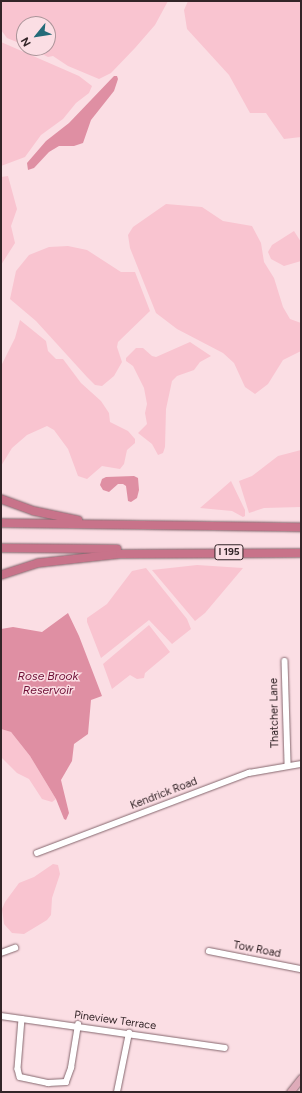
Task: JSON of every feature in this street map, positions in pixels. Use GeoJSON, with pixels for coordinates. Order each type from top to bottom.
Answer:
{"type":"FeatureCollection","features":[{"type":"Feature","properties":{"kind":"highway"},"geometry":{"type":"LineString","coordinates":[[1,499],[58,517],[164,524]]}},
{"type":"Feature","properties":{"kind":"highway"},"geometry":{"type":"LineString","coordinates":[[1,523],[301,527]]}},
{"type":"Feature","properties":{"kind":"highway"},"geometry":{"type":"LineString","coordinates":[[1,548],[120,549],[157,553]]}},
{"type":"Feature","properties":{"kind":"highway"},"geometry":{"type":"LineString","coordinates":[[1,576],[24,567],[66,559],[157,553]]}},
{"type":"Feature","properties":{"kind":"highway","name":"I 195"},"geometry":{"type":"LineString","coordinates":[[157,553],[301,553]]}},
{"type":"Feature","properties":{"kind":"main road"},"geometry":{"type":"LineString","coordinates":[[290,1092],[301,1078]]}},
{"type":"Feature","properties":{"kind":"street","name":"Thatcher Lane"},"geometry":{"type":"LineString","coordinates":[[285,661],[288,765]]}},
{"type":"Feature","properties":{"kind":"street","name":"Kendrick Road"},"geometry":{"type":"LineString","coordinates":[[37,853],[249,773],[288,765],[301,764]]}},
{"type":"Feature","properties":{"kind":"street"},"geometry":{"type":"LineString","coordinates":[[1,954],[15,948]]}},
{"type":"Feature","properties":{"kind":"street","name":"Tow Road"},"geometry":{"type":"LineString","coordinates":[[209,951],[301,969]]}},
{"type":"Feature","properties":{"kind":"street","name":"Pineview Terrace"},"geometry":{"type":"LineString","coordinates":[[1,1016],[78,1025],[225,1048]]}},
{"type":"Feature","properties":{"kind":"street"},"geometry":{"type":"LineString","coordinates":[[22,1019],[18,1069],[20,1077],[48,1083],[63,1084],[68,1077],[78,1025]]}},
{"type":"Feature","properties":{"kind":"street"},"geometry":{"type":"LineString","coordinates":[[116,1092],[129,1033]]}},
{"type":"Feature","properties":{"kind":"shaded area"},"geometry":{"type":"Polygon","coordinates":[[[1,1],[168,1],[155,25],[135,48],[111,73],[99,79],[68,66],[53,56],[56,56],[56,16],[16,16],[16,42],[7,38],[1,30],[1,1]]]}},
{"type":"Feature","properties":{"kind":"shaded area"},"geometry":{"type":"Polygon","coordinates":[[[188,1],[301,1],[301,137],[284,139],[266,113],[250,113],[229,75],[187,29],[184,10],[188,1]]]}},
{"type":"Feature","properties":{"kind":"shaded area"},"geometry":{"type":"Polygon","coordinates":[[[1,42],[16,49],[16,56],[33,56],[79,76],[92,86],[89,93],[76,103],[63,119],[41,135],[25,157],[1,166],[1,42]]]}},
{"type":"Feature","properties":{"kind":"shaded area"},"geometry":{"type":"Polygon","coordinates":[[[8,176],[17,209],[11,226],[15,243],[1,265],[1,177],[8,176]]]}},
{"type":"Feature","properties":{"kind":"shaded area"},"geometry":{"type":"Polygon","coordinates":[[[166,204],[202,207],[223,221],[252,226],[261,243],[264,262],[274,278],[283,307],[290,319],[301,323],[301,351],[283,360],[268,384],[255,394],[245,387],[234,363],[223,353],[177,329],[156,313],[130,248],[128,235],[133,227],[166,204]]]}},
{"type":"Feature","properties":{"kind":"shaded area"},"geometry":{"type":"Polygon","coordinates":[[[294,231],[301,242],[301,261],[284,266],[271,259],[268,252],[272,245],[294,231]]]}},
{"type":"Feature","properties":{"kind":"shaded area"},"geometry":{"type":"Polygon","coordinates":[[[68,246],[87,250],[121,272],[135,272],[150,311],[118,342],[117,347],[122,362],[114,376],[102,386],[95,385],[36,321],[10,299],[16,271],[29,255],[49,247],[68,246]]]}},
{"type":"Feature","properties":{"kind":"shaded area"},"geometry":{"type":"Polygon","coordinates":[[[20,320],[46,341],[48,351],[56,359],[63,359],[81,383],[101,401],[109,413],[110,422],[128,431],[135,439],[135,443],[127,450],[124,464],[120,469],[102,466],[87,479],[78,476],[68,449],[54,430],[47,426],[27,435],[12,448],[1,466],[1,366],[15,338],[20,320]]]}},
{"type":"Feature","properties":{"kind":"shaded area"},"geometry":{"type":"Polygon","coordinates":[[[190,342],[211,356],[200,362],[194,370],[177,376],[172,381],[166,409],[165,447],[163,453],[158,455],[152,444],[138,433],[147,424],[145,413],[147,404],[144,388],[133,366],[126,361],[126,358],[136,348],[143,348],[152,356],[156,357],[190,342]]]}},
{"type":"Feature","properties":{"kind":"shaded area"},"geometry":{"type":"Polygon","coordinates":[[[301,450],[301,507],[264,508],[249,513],[239,481],[252,476],[278,456],[301,450]]]}},
{"type":"Feature","properties":{"kind":"shaded area"},"geometry":{"type":"Polygon","coordinates":[[[231,481],[245,510],[245,516],[243,517],[232,511],[200,508],[231,481]]]}},
{"type":"Feature","properties":{"kind":"shaded area"},"geometry":{"type":"Polygon","coordinates":[[[197,565],[243,568],[205,613],[195,621],[152,570],[197,565]]]}},
{"type":"Feature","properties":{"kind":"shaded area"},"geometry":{"type":"Polygon","coordinates":[[[146,568],[187,619],[191,629],[172,644],[149,620],[101,658],[87,622],[87,618],[107,604],[132,571],[146,568]]]}},
{"type":"Feature","properties":{"kind":"shaded area"},"geometry":{"type":"Polygon","coordinates":[[[149,625],[170,652],[145,673],[144,678],[137,679],[130,675],[112,689],[103,664],[149,625]]]}},
{"type":"Feature","properties":{"kind":"shaded area"},"geometry":{"type":"Polygon","coordinates":[[[1,729],[11,732],[30,756],[56,799],[52,802],[42,799],[29,779],[17,773],[1,757],[1,729]]]}},
{"type":"Feature","properties":{"kind":"shaded area"},"geometry":{"type":"Polygon","coordinates":[[[53,864],[58,865],[60,874],[52,898],[51,915],[47,920],[24,934],[12,933],[4,924],[2,909],[5,902],[19,883],[34,877],[53,864]]]}},
{"type":"Feature","properties":{"kind":"water"},"geometry":{"type":"Polygon","coordinates":[[[114,76],[117,76],[118,79],[114,91],[91,120],[83,143],[74,146],[59,146],[49,152],[34,168],[28,170],[27,163],[46,141],[69,123],[114,76]]]}},
{"type":"Feature","properties":{"kind":"water"},"geometry":{"type":"Polygon","coordinates":[[[134,476],[138,478],[139,490],[137,498],[131,502],[128,501],[126,486],[123,484],[118,484],[109,492],[103,490],[100,485],[102,479],[106,477],[134,476]]]}},
{"type":"Feature","properties":{"kind":"water","name":"Rose Brook Reservoir"},"geometry":{"type":"Polygon","coordinates":[[[68,613],[79,636],[102,696],[91,700],[88,734],[74,744],[72,761],[61,780],[69,813],[66,820],[64,819],[56,799],[30,756],[11,732],[1,729],[1,629],[13,627],[42,632],[68,613]]]}}]}
